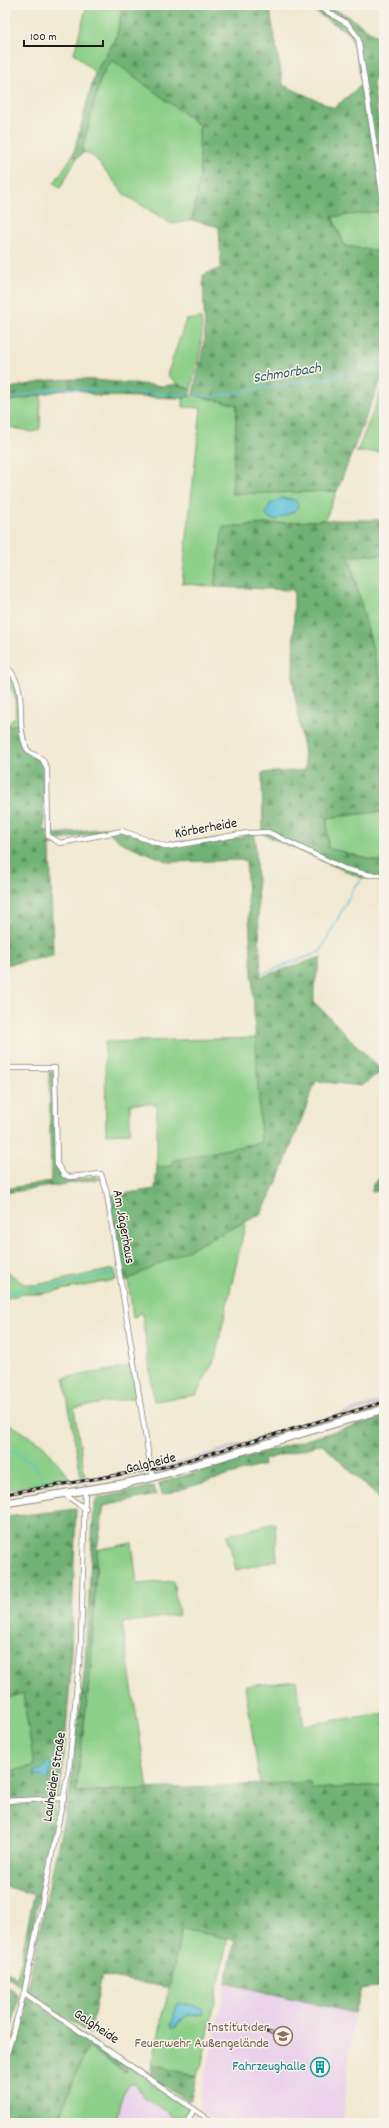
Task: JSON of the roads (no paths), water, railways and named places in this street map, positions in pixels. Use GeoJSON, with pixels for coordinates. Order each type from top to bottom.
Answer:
{"type":"FeatureCollection","features":[{"type":"Feature","properties":{"kind":"main road","name":"Galgheide"},"geometry":{"type":"LineString","coordinates":[[5,1503],[64,1494],[154,1477],[384,1409]]}},
{"type":"Feature","properties":{"kind":"street"},"geometry":{"type":"LineString","coordinates":[[316,5],[348,24],[358,37],[384,206]]}},
{"type":"Feature","properties":{"kind":"street","name":"Körberheide"},"geometry":{"type":"LineString","coordinates":[[5,665],[17,678],[23,741],[26,750],[42,760],[47,769],[48,836],[60,843],[122,831],[168,847],[247,833],[268,832],[345,869],[370,875],[384,875]]}},
{"type":"Feature","properties":{"kind":"street","name":"Am Jägerhaus"},"geometry":{"type":"LineString","coordinates":[[5,1068],[55,1068],[57,1164],[64,1175],[69,1177],[101,1174],[106,1189],[151,1470],[154,1477]]}},
{"type":"Feature","properties":{"kind":"street","name":"Lauheider Straße"},"geometry":{"type":"LineString","coordinates":[[5,2061],[24,1993],[64,1798],[79,1677],[86,1509],[85,1490]]}},
{"type":"Feature","properties":{"kind":"street"},"geometry":{"type":"LineString","coordinates":[[64,1494],[86,1509]]}},
{"type":"Feature","properties":{"kind":"street"},"geometry":{"type":"LineString","coordinates":[[5,1801],[64,1798]]}},
{"type":"Feature","properties":{"kind":"street","name":"Galgheide"},"geometry":{"type":"LineString","coordinates":[[24,1993],[214,2123]]}},
{"type":"Feature","properties":{"kind":"street"},"geometry":{"type":"LineString","coordinates":[[188,2120],[194,2109]]}},
{"type":"Feature","properties":{"kind":"water"},"geometry":{"type":"Polygon","coordinates":[[[282,498],[295,500],[298,504],[297,510],[276,520],[268,518],[266,514],[270,504],[282,498]]]}},
{"type":"Feature","properties":{"kind":"water"},"geometry":{"type":"Polygon","coordinates":[[[49,1760],[51,1765],[49,1778],[46,1780],[40,1775],[34,1777],[35,1771],[41,1770],[49,1760]]]}},
{"type":"Feature","properties":{"kind":"water"},"geometry":{"type":"Polygon","coordinates":[[[179,2003],[202,2008],[204,2012],[203,2014],[188,2014],[173,2028],[171,2027],[177,2004],[179,2003]]]}},
{"type":"Feature","properties":{"kind":"waterway","name":"Schmorbach"},"geometry":{"type":"LineString","coordinates":[[194,395],[210,397],[384,368]]}},
{"type":"Feature","properties":{"kind":"waterway","name":"Schmorbach"},"geometry":{"type":"LineString","coordinates":[[5,400],[57,388],[188,395]]}},
{"type":"Feature","properties":{"kind":"waterway"},"geometry":{"type":"LineString","coordinates":[[264,973],[320,952],[355,886],[361,881]]}},
{"type":"Feature","properties":{"kind":"waterway"},"geometry":{"type":"LineString","coordinates":[[27,1288],[38,1290],[117,1272]]}},
{"type":"Feature","properties":{"kind":"waterway"},"geometry":{"type":"LineString","coordinates":[[5,1294],[22,1289]]}},
{"type":"Feature","properties":{"kind":"waterway"},"geometry":{"type":"LineString","coordinates":[[5,1445],[33,1464],[39,1471]]}},
{"type":"Feature","properties":{"kind":"waterway"},"geometry":{"type":"LineString","coordinates":[[41,1476],[46,1485]]}},
{"type":"Feature","properties":{"kind":"railway"},"geometry":{"type":"LineString","coordinates":[[5,1494],[164,1467],[384,1402]]}},
{"type":"Feature","properties":{"kind":"railway"},"geometry":{"type":"LineString","coordinates":[[233,2025],[276,2034]]}},
{"type":"Feature","properties":{"kind":"place","name":"Institut der Feuerwehr Außengelände"},"geometry":{"type":"Point","coordinates":[283,2036]}},
{"type":"Feature","properties":{"kind":"place","name":"Fahrzeughalle"},"geometry":{"type":"Point","coordinates":[320,2067]}}]}
